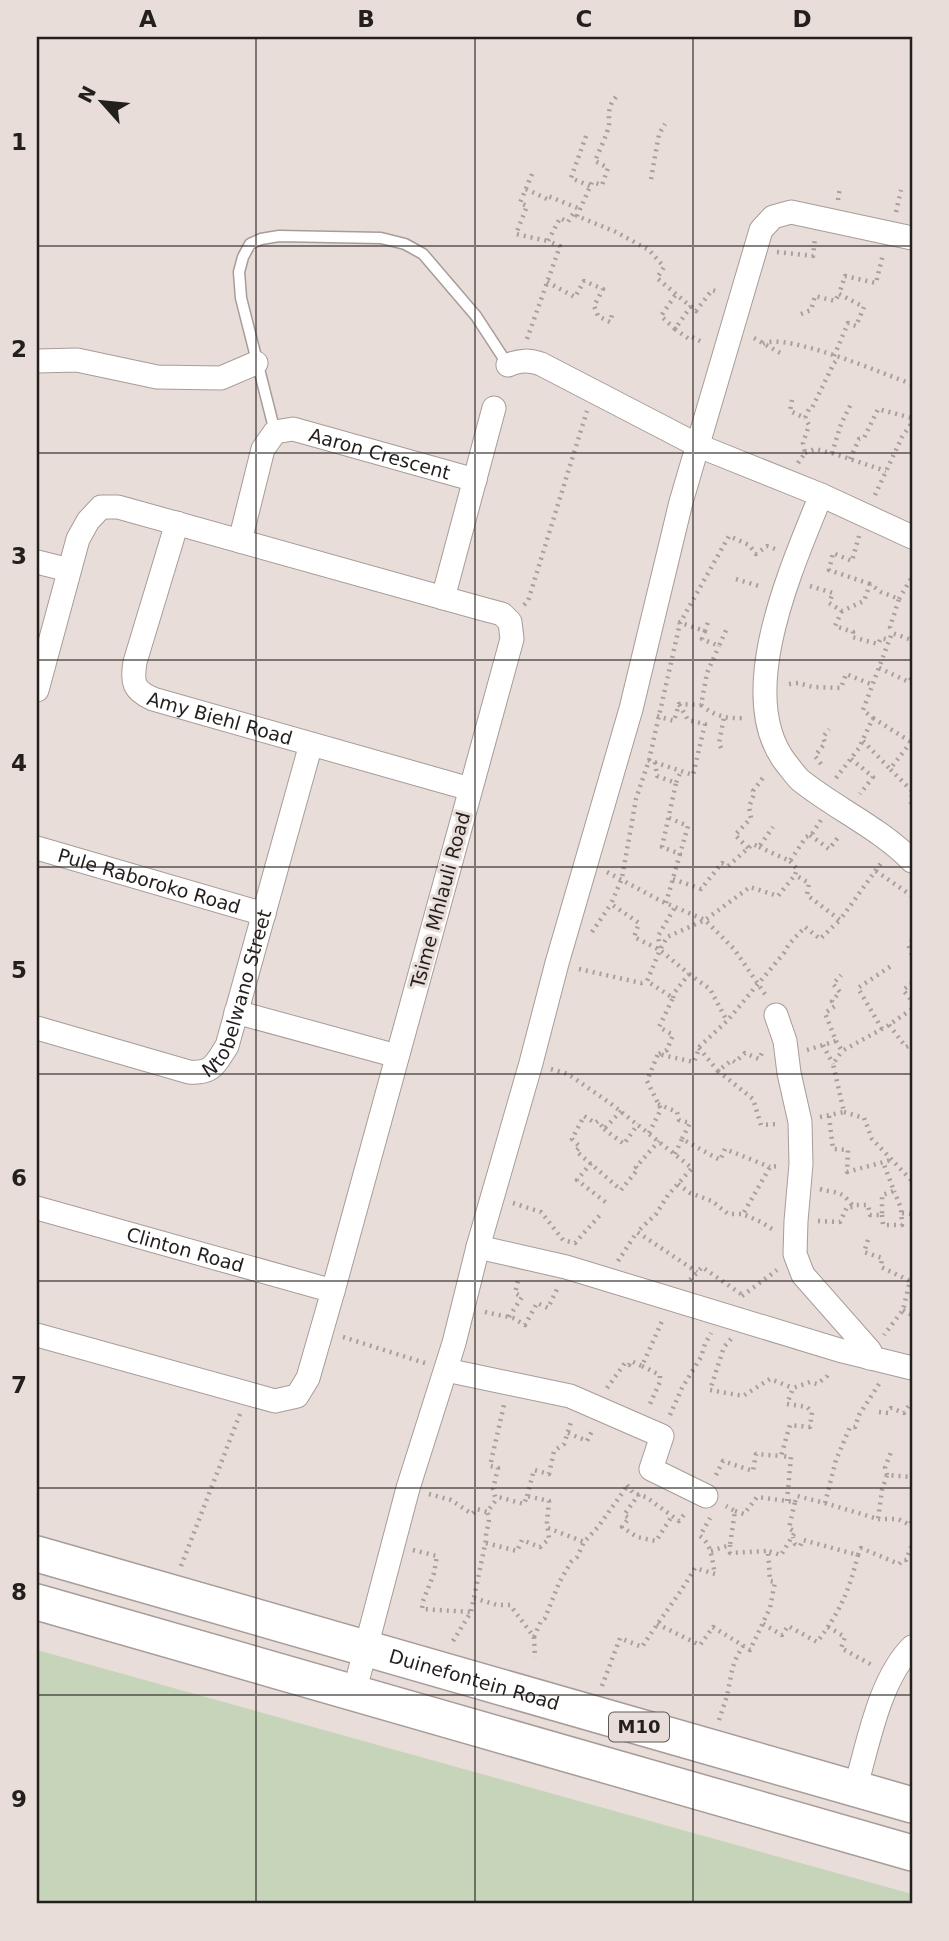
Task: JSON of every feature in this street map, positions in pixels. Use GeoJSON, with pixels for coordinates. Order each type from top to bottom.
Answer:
{"type":"FeatureCollection","features":[{"type":"Feature","properties":{"kind":"main road","name":"Duinefontein Road"},"geometry":{"type":"LineString","coordinates":[[37,1554],[912,1805]]}},
{"type":"Feature","properties":{"kind":"main road","name":"M10"},"geometry":{"type":"LineString","coordinates":[[37,1602],[912,1853]]}},
{"type":"Feature","properties":{"kind":"street"},"geometry":{"type":"LineString","coordinates":[[354,1693],[408,1488],[446,1370],[557,963],[620,751],[681,502],[761,230],[773,217],[791,212],[912,238]]}},
{"type":"Feature","properties":{"kind":"street"},"geometry":{"type":"LineString","coordinates":[[37,361],[77,360],[157,377],[222,378],[256,363]]}},
{"type":"Feature","properties":{"kind":"street"},"geometry":{"type":"LineString","coordinates":[[514,363],[530,360],[541,364],[699,446],[821,495],[912,537]]}},
{"type":"Feature","properties":{"kind":"street"},"geometry":{"type":"LineString","coordinates":[[443,598],[494,408]]}},
{"type":"Feature","properties":{"kind":"street","name":"Aaron Crescent"},"geometry":{"type":"LineString","coordinates":[[275,432],[293,429],[475,480]]}},
{"type":"Feature","properties":{"kind":"street"},"geometry":{"type":"LineString","coordinates":[[240,541],[263,449],[275,432]]}},
{"type":"Feature","properties":{"kind":"street"},"geometry":{"type":"LineString","coordinates":[[821,495],[781,598],[767,664],[766,716],[780,756],[798,778],[912,861]]}},
{"type":"Feature","properties":{"kind":"street"},"geometry":{"type":"LineString","coordinates":[[37,690],[78,539],[88,521],[101,507],[118,507],[502,614],[510,622]]}},
{"type":"Feature","properties":{"kind":"street","name":"Amy Biehl Road"},"geometry":{"type":"LineString","coordinates":[[177,523],[135,662],[135,684],[140,694],[470,789]]}},
{"type":"Feature","properties":{"kind":"street"},"geometry":{"type":"LineString","coordinates":[[37,562],[69,570]]}},
{"type":"Feature","properties":{"kind":"street","name":"Tsime Mhlauli Road"},"geometry":{"type":"LineString","coordinates":[[37,1335],[275,1401],[297,1396],[307,1378],[333,1291],[512,639],[510,622]]}},
{"type":"Feature","properties":{"kind":"street","name":"Ntobelwano Street"},"geometry":{"type":"LineString","coordinates":[[37,1028],[190,1072],[202,1073],[213,1067],[227,1046],[311,744]]}},
{"type":"Feature","properties":{"kind":"street","name":"Pule Raboroko Road"},"geometry":{"type":"LineString","coordinates":[[37,848],[264,914]]}},
{"type":"Feature","properties":{"kind":"street"},"geometry":{"type":"LineString","coordinates":[[236,1012],[397,1056]]}},
{"type":"Feature","properties":{"kind":"street"},"geometry":{"type":"LineString","coordinates":[[776,1015],[786,1049],[800,1122],[801,1169],[795,1254],[803,1275],[886,1360]]}},
{"type":"Feature","properties":{"kind":"street","name":"Clinton Road"},"geometry":{"type":"LineString","coordinates":[[37,1208],[333,1291]]}},
{"type":"Feature","properties":{"kind":"street"},"geometry":{"type":"LineString","coordinates":[[478,1247],[566,1267],[839,1350],[886,1360]]}},
{"type":"Feature","properties":{"kind":"street"},"geometry":{"type":"LineString","coordinates":[[446,1370],[570,1396],[662,1436],[651,1469],[710,1505]]}},
{"type":"Feature","properties":{"kind":"street"},"geometry":{"type":"LineString","coordinates":[[855,1789],[885,1688],[912,1647]]}},
{"type":"Feature","properties":{"kind":"lane"},"geometry":{"type":"LineString","coordinates":[[275,432],[241,298],[239,272],[250,244],[261,239],[279,236],[381,238],[405,244],[423,254],[514,363]]}},
{"type":"Feature","properties":{"kind":"path"},"geometry":{"type":"LineString","coordinates":[[577,216],[592,182],[602,185],[608,168],[595,161],[609,124],[607,117],[611,102],[615,97]]}},
{"type":"Feature","properties":{"kind":"path"},"geometry":{"type":"LineString","coordinates":[[651,179],[659,134],[665,124]]}},
{"type":"Feature","properties":{"kind":"path"},"geometry":{"type":"LineString","coordinates":[[586,136],[571,178],[590,186]]}},
{"type":"Feature","properties":{"kind":"path"},"geometry":{"type":"LineString","coordinates":[[514,363],[560,246],[516,234],[527,206],[520,203],[532,174]]}},
{"type":"Feature","properties":{"kind":"path"},"geometry":{"type":"LineString","coordinates":[[526,189],[580,209]]}},
{"type":"Feature","properties":{"kind":"path"},"geometry":{"type":"LineString","coordinates":[[548,241],[560,218],[568,222],[573,214],[616,232],[649,250],[664,267],[656,278],[696,311],[712,290],[740,299]]}},
{"type":"Feature","properties":{"kind":"path"},"geometry":{"type":"LineString","coordinates":[[755,248],[813,256],[816,236],[803,233],[803,215]]}},
{"type":"Feature","properties":{"kind":"path"},"geometry":{"type":"LineString","coordinates":[[801,314],[811,310],[815,296],[835,301],[845,276],[876,283],[884,253],[876,250],[882,232]]}},
{"type":"Feature","properties":{"kind":"path"},"geometry":{"type":"LineString","coordinates":[[547,282],[575,296],[584,281],[603,289],[594,306],[597,316],[610,322],[613,312]]}},
{"type":"Feature","properties":{"kind":"path"},"geometry":{"type":"LineString","coordinates":[[676,294],[661,316],[689,340],[692,337],[724,354]]}},
{"type":"Feature","properties":{"kind":"path"},"geometry":{"type":"LineString","coordinates":[[805,418],[834,363],[848,323],[856,327],[864,306],[839,294]]}},
{"type":"Feature","properties":{"kind":"path"},"geometry":{"type":"LineString","coordinates":[[676,329],[691,306]]}},
{"type":"Feature","properties":{"kind":"path"},"geometry":{"type":"LineString","coordinates":[[732,326],[782,355]]}},
{"type":"Feature","properties":{"kind":"path"},"geometry":{"type":"LineString","coordinates":[[763,344],[769,340],[798,344],[912,384]]}},
{"type":"Feature","properties":{"kind":"path"},"geometry":{"type":"LineString","coordinates":[[510,622],[528,601],[594,390]]}},
{"type":"Feature","properties":{"kind":"path"},"geometry":{"type":"LineString","coordinates":[[787,482],[804,453],[803,443],[809,425],[805,418],[790,411],[792,400]]}},
{"type":"Feature","properties":{"kind":"path"},"geometry":{"type":"LineString","coordinates":[[832,453],[851,404]]}},
{"type":"Feature","properties":{"kind":"path"},"geometry":{"type":"LineString","coordinates":[[850,459],[878,409],[912,421]]}},
{"type":"Feature","properties":{"kind":"path"},"geometry":{"type":"LineString","coordinates":[[804,453],[815,449],[886,471]]}},
{"type":"Feature","properties":{"kind":"path"},"geometry":{"type":"LineString","coordinates":[[727,1021],[710,989],[660,950],[634,937],[639,923],[611,904],[622,878],[636,799],[649,760],[680,623],[729,537],[749,545],[756,554],[766,546],[796,555]]}},
{"type":"Feature","properties":{"kind":"path"},"geometry":{"type":"LineString","coordinates":[[890,769],[912,743],[863,710],[890,640],[890,627],[899,599],[912,578]]}},
{"type":"Feature","properties":{"kind":"path"},"geometry":{"type":"LineString","coordinates":[[788,580],[833,593],[829,603],[842,611]]}},
{"type":"Feature","properties":{"kind":"path"},"geometry":{"type":"LineString","coordinates":[[890,640],[881,638],[878,644],[852,637],[853,632],[835,626],[842,611],[864,601],[870,584],[899,599]]}},
{"type":"Feature","properties":{"kind":"path"},"geometry":{"type":"LineString","coordinates":[[654,614],[705,631]]}},
{"type":"Feature","properties":{"kind":"path"},"geometry":{"type":"LineString","coordinates":[[708,622],[702,639],[719,646]]}},
{"type":"Feature","properties":{"kind":"path"},"geometry":{"type":"LineString","coordinates":[[701,705],[707,673],[727,628]]}},
{"type":"Feature","properties":{"kind":"path"},"geometry":{"type":"LineString","coordinates":[[892,633],[912,640]]}},
{"type":"Feature","properties":{"kind":"path"},"geometry":{"type":"LineString","coordinates":[[880,668],[909,682],[912,677]]}},
{"type":"Feature","properties":{"kind":"path"},"geometry":{"type":"LineString","coordinates":[[765,687],[798,683],[813,687],[841,688],[846,674],[873,685]]}},
{"type":"Feature","properties":{"kind":"path"},"geometry":{"type":"LineString","coordinates":[[631,709],[674,721],[680,704]]}},
{"type":"Feature","properties":{"kind":"path"},"geometry":{"type":"LineString","coordinates":[[680,704],[701,705],[712,714],[729,719],[766,716]]}},
{"type":"Feature","properties":{"kind":"path"},"geometry":{"type":"LineString","coordinates":[[620,751],[693,775],[705,724],[688,720],[680,704]]}},
{"type":"Feature","properties":{"kind":"path"},"geometry":{"type":"LineString","coordinates":[[721,748],[719,743],[724,717]]}},
{"type":"Feature","properties":{"kind":"path"},"geometry":{"type":"LineString","coordinates":[[789,861],[834,803],[851,759],[873,718]]}},
{"type":"Feature","properties":{"kind":"path"},"geometry":{"type":"LineString","coordinates":[[810,835],[829,849],[834,803],[824,768],[814,756],[825,743],[823,737],[829,729]]}},
{"type":"Feature","properties":{"kind":"path"},"geometry":{"type":"LineString","coordinates":[[863,741],[912,790]]}},
{"type":"Feature","properties":{"kind":"path"},"geometry":{"type":"LineString","coordinates":[[748,848],[735,835],[751,818],[749,807],[753,790],[780,756]]}},
{"type":"Feature","properties":{"kind":"path"},"geometry":{"type":"LineString","coordinates":[[834,803],[873,777],[851,759]]}},
{"type":"Feature","properties":{"kind":"path"},"geometry":{"type":"LineString","coordinates":[[655,762],[657,776],[676,782]]}},
{"type":"Feature","properties":{"kind":"path"},"geometry":{"type":"LineString","coordinates":[[680,854],[662,847],[676,782],[681,771]]}},
{"type":"Feature","properties":{"kind":"path"},"geometry":{"type":"LineString","coordinates":[[912,796],[909,800],[912,804]]}},
{"type":"Feature","properties":{"kind":"path"},"geometry":{"type":"LineString","coordinates":[[666,903],[688,826],[669,818]]}},
{"type":"Feature","properties":{"kind":"path"},"geometry":{"type":"LineString","coordinates":[[759,847],[773,827]]}},
{"type":"Feature","properties":{"kind":"path"},"geometry":{"type":"LineString","coordinates":[[557,963],[641,983],[647,981],[667,937],[705,920],[750,887],[778,896],[797,869],[789,861],[753,844],[727,866],[722,863],[701,889],[673,879]]}},
{"type":"Feature","properties":{"kind":"path"},"geometry":{"type":"LineString","coordinates":[[658,1054],[694,1062],[699,1048],[727,1021],[805,927],[820,939],[840,920],[892,844]]}},
{"type":"Feature","properties":{"kind":"path"},"geometry":{"type":"LineString","coordinates":[[587,863],[705,920],[734,949],[776,1015]]}},
{"type":"Feature","properties":{"kind":"path"},"geometry":{"type":"LineString","coordinates":[[876,871],[912,896]]}},
{"type":"Feature","properties":{"kind":"path"},"geometry":{"type":"LineString","coordinates":[[795,875],[809,883],[807,895],[840,920]]}},
{"type":"Feature","properties":{"kind":"path"},"geometry":{"type":"LineString","coordinates":[[660,950],[658,936],[675,907]]}},
{"type":"Feature","properties":{"kind":"path"},"geometry":{"type":"LineString","coordinates":[[912,941],[908,944],[912,954]]}},
{"type":"Feature","properties":{"kind":"path"},"geometry":{"type":"LineString","coordinates":[[882,1029],[858,988],[891,966]]}},
{"type":"Feature","properties":{"kind":"path"},"geometry":{"type":"LineString","coordinates":[[649,1133],[661,1110],[647,1081],[658,1054],[667,1050],[673,1035],[659,1027],[674,993],[690,974]]}},
{"type":"Feature","properties":{"kind":"path"},"geometry":{"type":"LineString","coordinates":[[841,975],[833,984],[840,992],[832,1001],[835,1006],[824,1013],[842,1051]]}},
{"type":"Feature","properties":{"kind":"path"},"geometry":{"type":"LineString","coordinates":[[647,981],[673,998]]}},
{"type":"Feature","properties":{"kind":"path"},"geometry":{"type":"LineString","coordinates":[[912,983],[904,990],[912,1001]]}},
{"type":"Feature","properties":{"kind":"path"},"geometry":{"type":"LineString","coordinates":[[833,1064],[842,1051],[912,1009]]}},
{"type":"Feature","properties":{"kind":"path"},"geometry":{"type":"LineString","coordinates":[[889,1025],[906,1047],[912,1044]]}},
{"type":"Feature","properties":{"kind":"path"},"geometry":{"type":"LineString","coordinates":[[718,1071],[745,1053],[759,1059],[768,1042],[786,1049],[836,1041]]}},
{"type":"Feature","properties":{"kind":"path"},"geometry":{"type":"LineString","coordinates":[[823,1045],[833,1064],[844,1112]]}},
{"type":"Feature","properties":{"kind":"path"},"geometry":{"type":"LineString","coordinates":[[699,1048],[718,1071],[753,1099],[761,1125],[800,1122],[844,1112],[864,1118],[872,1139],[912,1181]]}},
{"type":"Feature","properties":{"kind":"path"},"geometry":{"type":"LineString","coordinates":[[531,1063],[568,1074],[621,1111],[692,1168],[668,1195],[656,1214],[636,1232],[697,1272]]}},
{"type":"Feature","properties":{"kind":"path"},"geometry":{"type":"LineString","coordinates":[[658,1104],[677,1112],[679,1120],[690,1123],[675,1154]]}},
{"type":"Feature","properties":{"kind":"path"},"geometry":{"type":"LineString","coordinates":[[604,1129],[621,1111]]}},
{"type":"Feature","properties":{"kind":"path"},"geometry":{"type":"LineString","coordinates":[[829,1115],[833,1149],[848,1150],[847,1172],[891,1160]]}},
{"type":"Feature","properties":{"kind":"path"},"geometry":{"type":"LineString","coordinates":[[638,1124],[624,1144],[597,1121],[595,1123],[584,1116],[572,1139],[580,1147],[576,1151],[621,1189],[659,1141]]}},
{"type":"Feature","properties":{"kind":"path"},"geometry":{"type":"LineString","coordinates":[[682,1139],[720,1160],[725,1149],[770,1167],[801,1169],[821,1190],[839,1192],[852,1205],[868,1205],[870,1215],[882,1215]]}},
{"type":"Feature","properties":{"kind":"path"},"geometry":{"type":"LineString","coordinates":[[883,1162],[901,1208],[902,1225],[883,1224],[882,1195],[894,1191]]}},
{"type":"Feature","properties":{"kind":"path"},"geometry":{"type":"LineString","coordinates":[[591,1163],[577,1180],[608,1204]]}},
{"type":"Feature","properties":{"kind":"path"},"geometry":{"type":"LineString","coordinates":[[743,1214],[770,1167]]}},
{"type":"Feature","properties":{"kind":"path"},"geometry":{"type":"LineString","coordinates":[[678,1184],[690,1193],[712,1201],[728,1214],[743,1214],[761,1222],[796,1245]]}},
{"type":"Feature","properties":{"kind":"path"},"geometry":{"type":"LineString","coordinates":[[482,1311],[513,1318],[525,1325],[537,1303],[548,1308],[570,1255],[564,1240],[541,1212],[494,1194]]}},
{"type":"Feature","properties":{"kind":"path"},"geometry":{"type":"LineString","coordinates":[[796,1221],[841,1222],[847,1207],[869,1208]]}},
{"type":"Feature","properties":{"kind":"path"},"geometry":{"type":"LineString","coordinates":[[902,1213],[912,1214]]}},
{"type":"Feature","properties":{"kind":"path"},"geometry":{"type":"LineString","coordinates":[[564,1240],[575,1243],[600,1215]]}},
{"type":"Feature","properties":{"kind":"path"},"geometry":{"type":"LineString","coordinates":[[825,1503],[836,1460],[850,1427],[855,1427],[886,1360],[878,1343],[904,1310],[911,1281],[881,1267],[882,1258],[864,1252],[868,1240]]}},
{"type":"Feature","properties":{"kind":"path"},"geometry":{"type":"LineString","coordinates":[[642,1366],[671,1300],[702,1267],[743,1295]]}},
{"type":"Feature","properties":{"kind":"path"},"geometry":{"type":"LineString","coordinates":[[904,1310],[912,1315]]}},
{"type":"Feature","properties":{"kind":"path"},"geometry":{"type":"LineString","coordinates":[[662,1436],[682,1388],[701,1357],[720,1314]]}},
{"type":"Feature","properties":{"kind":"path"},"geometry":{"type":"LineString","coordinates":[[322,1330],[446,1370]]}},
{"type":"Feature","properties":{"kind":"path"},"geometry":{"type":"LineString","coordinates":[[781,1455],[790,1425],[810,1427],[812,1412],[807,1407],[788,1405],[793,1388],[810,1382],[817,1384],[827,1376],[839,1350]]}},
{"type":"Feature","properties":{"kind":"path"},"geometry":{"type":"LineString","coordinates":[[594,1406],[625,1363],[629,1365],[631,1361],[660,1375],[660,1382],[639,1426]]}},
{"type":"Feature","properties":{"kind":"path"},"geometry":{"type":"LineString","coordinates":[[487,1511],[496,1500],[493,1489],[498,1468],[491,1466],[509,1383]]}},
{"type":"Feature","properties":{"kind":"path"},"geometry":{"type":"LineString","coordinates":[[171,1593],[248,1394]]}},
{"type":"Feature","properties":{"kind":"path"},"geometry":{"type":"LineString","coordinates":[[495,1496],[524,1504],[534,1470],[549,1474],[554,1451],[564,1444],[572,1423],[567,1410],[570,1396]]}},
{"type":"Feature","properties":{"kind":"path"},"geometry":{"type":"LineString","coordinates":[[879,1412],[888,1413],[891,1408],[904,1413],[912,1401]]}},
{"type":"Feature","properties":{"kind":"path"},"geometry":{"type":"LineString","coordinates":[[878,1519],[887,1475],[885,1468],[891,1452]]}},
{"type":"Feature","properties":{"kind":"path"},"geometry":{"type":"LineString","coordinates":[[601,1687],[620,1638],[642,1647],[695,1569],[715,1574],[706,1540],[700,1536],[723,1461],[753,1471],[756,1454],[792,1457],[787,1501]]}},
{"type":"Feature","properties":{"kind":"path"},"geometry":{"type":"LineString","coordinates":[[535,1658],[534,1637],[571,1562],[627,1485],[651,1469]]}},
{"type":"Feature","properties":{"kind":"path"},"geometry":{"type":"LineString","coordinates":[[887,1475],[912,1477]]}},
{"type":"Feature","properties":{"kind":"path"},"geometry":{"type":"LineString","coordinates":[[408,1488],[451,1500],[471,1514],[477,1509],[487,1511]]}},
{"type":"Feature","properties":{"kind":"path"},"geometry":{"type":"LineString","coordinates":[[639,1494],[624,1515],[629,1518],[622,1527],[636,1537],[656,1541],[672,1516]]}},
{"type":"Feature","properties":{"kind":"path"},"geometry":{"type":"LineString","coordinates":[[486,1543],[517,1551],[522,1541],[540,1547],[549,1539],[549,1501],[527,1496]]}},
{"type":"Feature","properties":{"kind":"path"},"geometry":{"type":"LineString","coordinates":[[735,1511],[730,1553],[768,1550],[781,1555],[795,1532],[789,1528],[797,1496],[878,1519],[898,1520],[911,1525],[912,1518]]}},
{"type":"Feature","properties":{"kind":"path"},"geometry":{"type":"LineString","coordinates":[[710,1505],[744,1514],[757,1497],[795,1502]]}},
{"type":"Feature","properties":{"kind":"path"},"geometry":{"type":"LineString","coordinates":[[453,1641],[471,1612],[486,1543],[490,1517],[487,1511]]}},
{"type":"Feature","properties":{"kind":"path"},"geometry":{"type":"LineString","coordinates":[[548,1528],[584,1542]]}},
{"type":"Feature","properties":{"kind":"path"},"geometry":{"type":"LineString","coordinates":[[793,1537],[795,1544],[800,1546],[803,1540],[858,1555]]}},
{"type":"Feature","properties":{"kind":"path"},"geometry":{"type":"LineString","coordinates":[[393,1545],[437,1556],[422,1609],[471,1612]]}},
{"type":"Feature","properties":{"kind":"path"},"geometry":{"type":"LineString","coordinates":[[710,1551],[730,1545]]}},
{"type":"Feature","properties":{"kind":"path"},"geometry":{"type":"LineString","coordinates":[[763,1624],[782,1635],[788,1626],[817,1642],[828,1628],[849,1589],[861,1548],[899,1564],[906,1560],[912,1545]]}},
{"type":"Feature","properties":{"kind":"path"},"geometry":{"type":"LineString","coordinates":[[657,1624],[700,1645],[713,1628],[750,1650],[770,1608],[775,1582],[770,1581],[768,1550]]}},
{"type":"Feature","properties":{"kind":"path"},"geometry":{"type":"LineString","coordinates":[[906,1560],[912,1564]]}},
{"type":"Feature","properties":{"kind":"path"},"geometry":{"type":"LineString","coordinates":[[474,1598],[498,1605],[510,1605],[534,1637]]}},
{"type":"Feature","properties":{"kind":"path"},"geometry":{"type":"LineString","coordinates":[[828,1628],[845,1637],[841,1648],[891,1676]]}},
{"type":"Feature","properties":{"kind":"path"},"geometry":{"type":"LineString","coordinates":[[710,1747],[730,1672],[743,1646]]}},
{"type":"Feature","properties":{"kind":"green space"},"geometry":{"type":"Polygon","coordinates":[[[37,1650],[912,1894],[912,1904],[37,1904],[37,1650]]]}}]}
